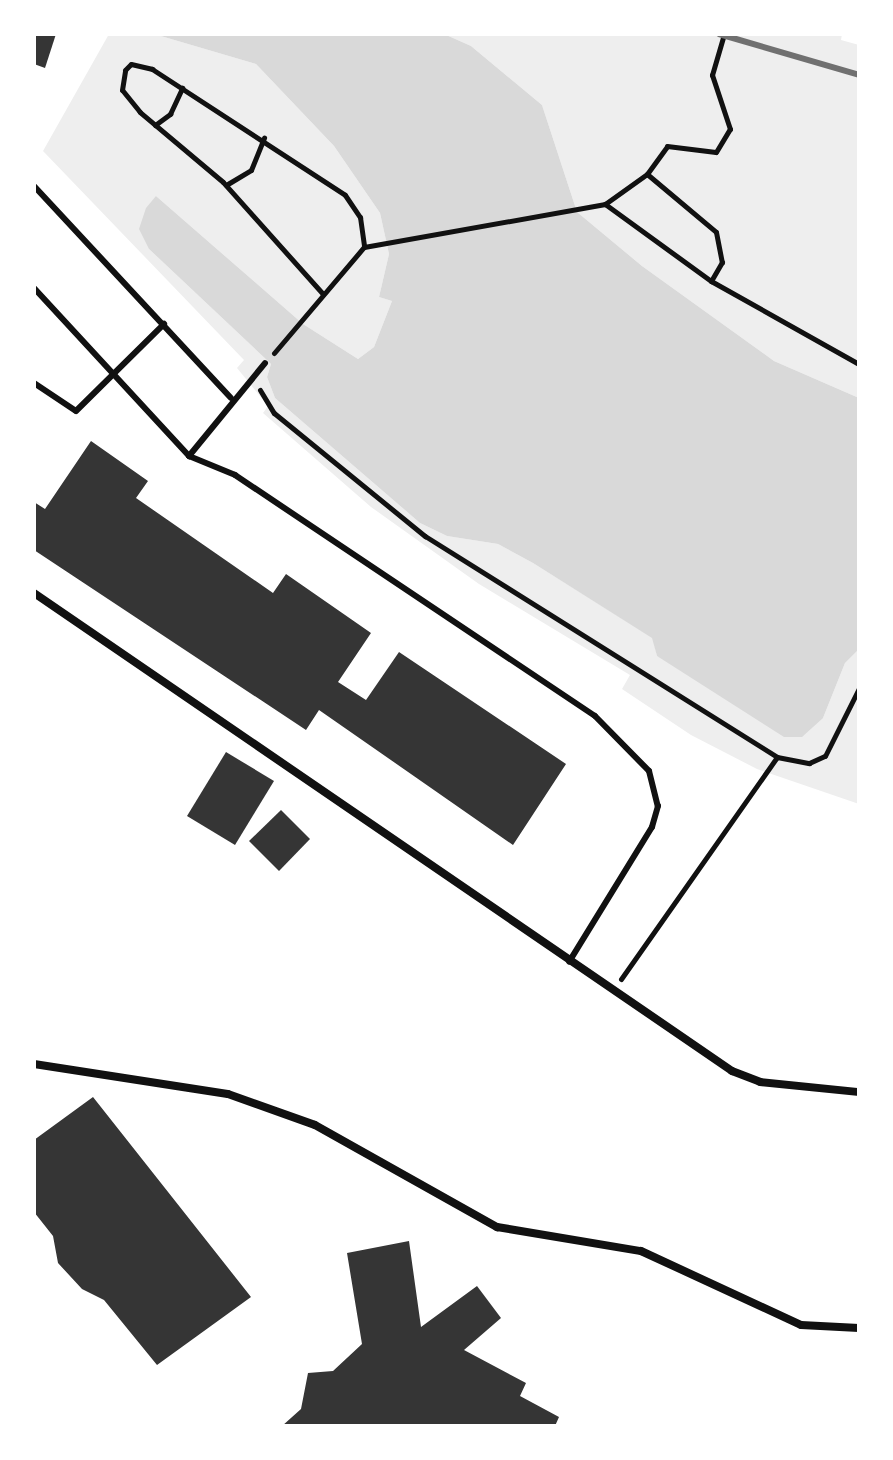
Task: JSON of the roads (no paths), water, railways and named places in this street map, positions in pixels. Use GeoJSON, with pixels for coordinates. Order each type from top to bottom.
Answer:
{"type":"FeatureCollection","features":[{"type":"Feature","properties":{"kind":"street"},"geometry":{"type":"LineString","coordinates":[[34,593],[612,992],[732,1071],[760,1082],[859,1092]]}},
{"type":"Feature","properties":{"kind":"street"},"geometry":{"type":"LineString","coordinates":[[34,1064],[228,1094],[315,1125],[497,1227],[641,1251],[801,1325],[859,1328]]}},
{"type":"Feature","properties":{"kind":"lane"},"geometry":{"type":"LineString","coordinates":[[34,186],[231,398]]}},
{"type":"Feature","properties":{"kind":"lane"},"geometry":{"type":"LineString","coordinates":[[34,288],[189,456],[235,475],[595,716],[649,771],[658,806],[652,827],[569,962]]}},
{"type":"Feature","properties":{"kind":"lane"},"geometry":{"type":"LineString","coordinates":[[34,383],[76,411],[164,324]]}},
{"type":"Feature","properties":{"kind":"lane"},"geometry":{"type":"LineString","coordinates":[[189,456],[231,398],[265,363]]}},
{"type":"Feature","properties":{"kind":"railway"},"geometry":{"type":"LineString","coordinates":[[719,34],[859,75]]}}]}
